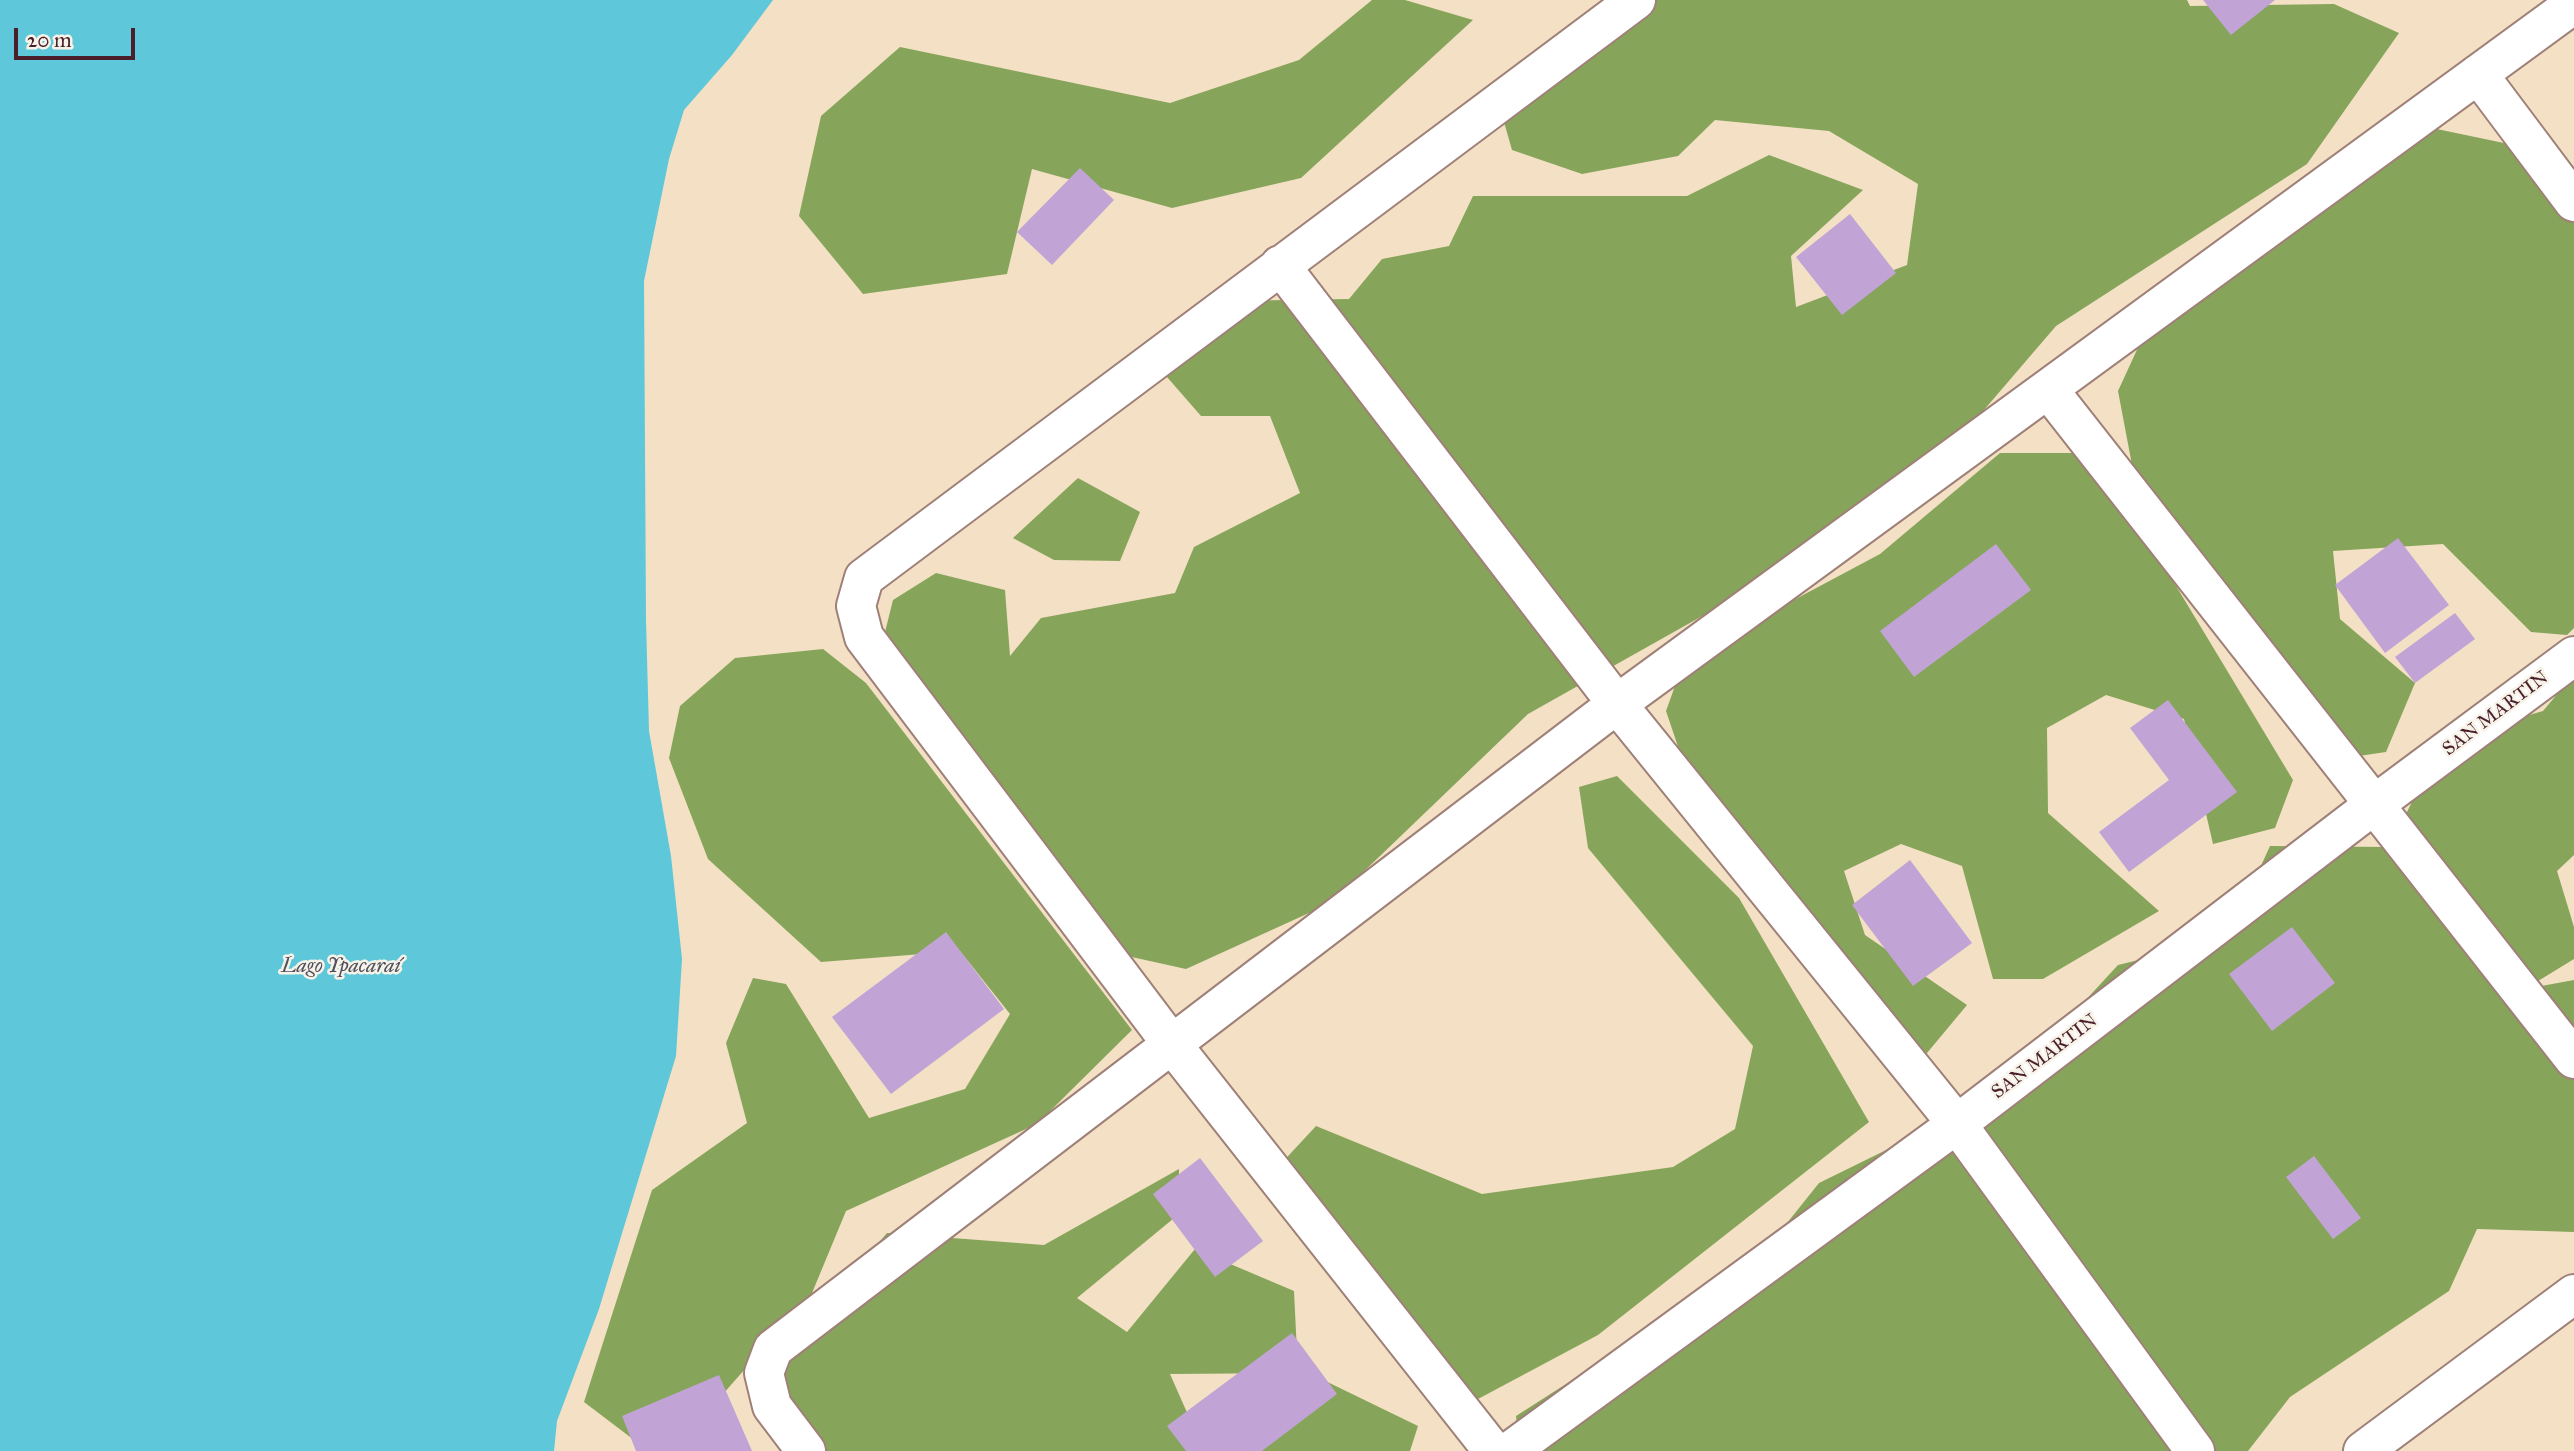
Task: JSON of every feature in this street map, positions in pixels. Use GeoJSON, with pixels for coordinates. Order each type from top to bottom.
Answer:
{"type":"FeatureCollection","features":[{"type":"Feature","properties":{"kind":"street"},"geometry":{"type":"LineString","coordinates":[[1493,1451],[1171,1043],[864,637],[856,606],[864,578],[1636,0]]}},
{"type":"Feature","properties":{"kind":"street"},"geometry":{"type":"LineString","coordinates":[[806,1451],[772,1406],[764,1373],[773,1349],[1617,704],[2574,4]]}},
{"type":"Feature","properties":{"kind":"street"},"geometry":{"type":"LineString","coordinates":[[2479,74],[2574,202]]}},
{"type":"Feature","properties":{"kind":"street"},"geometry":{"type":"LineString","coordinates":[[1280,265],[1617,704],[1957,1124],[2195,1451]]}},
{"type":"Feature","properties":{"kind":"street"},"geometry":{"type":"LineString","coordinates":[[2048,389],[2574,1059]]}},
{"type":"Feature","properties":{"kind":"street","name":"SAN MARTIN"},"geometry":{"type":"LineString","coordinates":[[1510,1451],[1957,1124],[2375,804],[2574,656]]}},
{"type":"Feature","properties":{"kind":"street"},"geometry":{"type":"LineString","coordinates":[[2363,1451],[2574,1294]]}},
{"type":"Feature","properties":{"kind":"green space"},"geometry":{"type":"Polygon","coordinates":[[[1372,0],[1405,0],[1473,20],[1301,178],[1172,208],[1032,169],[1007,274],[863,294],[799,216],[821,116],[900,47],[1170,103],[1299,60],[1372,0]]]}},
{"type":"Feature","properties":{"kind":"green space"},"geometry":{"type":"Polygon","coordinates":[[[1616,0],[2187,0],[2190,6],[2334,4],[2399,33],[2307,164],[2056,326],[1905,502],[1528,714],[1331,903],[1186,969],[1100,950],[877,664],[893,600],[936,573],[1005,590],[1010,656],[1041,618],[1175,593],[1194,547],[1300,493],[1270,416],[1201,416],[1167,377],[1173,325],[1225,301],[1349,299],[1382,259],[1449,246],[1473,196],[1687,196],[1769,155],[1863,190],[1791,256],[1796,307],[1907,265],[1918,184],[1829,131],[1715,120],[1678,156],[1582,174],[1512,150],[1498,101],[1616,0]]]}},
{"type":"Feature","properties":{"kind":"green space"},"geometry":{"type":"Polygon","coordinates":[[[2432,128],[2523,147],[2574,211],[2574,628],[2567,635],[2531,632],[2443,544],[2333,551],[2340,619],[2415,683],[2386,752],[2318,762],[2136,486],[2118,391],[2141,341],[2432,128]]]}},
{"type":"Feature","properties":{"kind":"green space"},"geometry":{"type":"Polygon","coordinates":[[[2000,453],[2096,453],[2293,780],[2275,828],[2213,844],[2184,719],[2106,695],[2047,728],[2048,813],[2159,911],[2043,979],[1993,979],[1962,866],[1901,844],[1844,871],[1865,935],[1967,1005],[1922,1059],[1870,1049],[1698,806],[1666,711],[1685,658],[1880,554],[2000,453]]]}},
{"type":"Feature","properties":{"kind":"green space"},"geometry":{"type":"Polygon","coordinates":[[[1078,478],[1140,512],[1120,561],[1054,560],[1013,538],[1078,478]]]}},
{"type":"Feature","properties":{"kind":"green space"},"geometry":{"type":"Polygon","coordinates":[[[823,649],[866,683],[1132,1030],[1037,1124],[846,1211],[812,1293],[686,1436],[638,1443],[584,1402],[652,1190],[747,1123],[726,1043],[753,978],[786,984],[869,1118],[965,1089],[1010,1014],[960,951],[821,962],[708,859],[669,758],[680,706],[735,658],[823,649]]]}},
{"type":"Feature","properties":{"kind":"green space"},"geometry":{"type":"Polygon","coordinates":[[[2574,674],[2574,855],[2557,871],[2574,927],[2574,959],[2525,989],[2574,980],[2574,1232],[2477,1229],[2449,1291],[2290,1397],[2248,1451],[1520,1451],[1516,1416],[1755,1263],[1819,1183],[1998,1095],[2118,965],[2228,938],[2270,846],[2390,847],[2442,740],[2543,711],[2574,674]]]}},
{"type":"Feature","properties":{"kind":"green space"},"geometry":{"type":"Polygon","coordinates":[[[1617,776],[1739,898],[1869,1122],[1598,1335],[1463,1407],[1382,1343],[1277,1168],[1316,1126],[1482,1194],[1673,1167],[1735,1129],[1753,1046],[1588,848],[1579,787],[1617,776]]]}},
{"type":"Feature","properties":{"kind":"green space"},"geometry":{"type":"Polygon","coordinates":[[[1179,1169],[1179,1214],[1077,1298],[1127,1332],[1195,1249],[1294,1291],[1298,1373],[1170,1374],[1204,1451],[780,1451],[771,1438],[770,1371],[887,1233],[1044,1245],[1179,1169]]]}},
{"type":"Feature","properties":{"kind":"green space"},"geometry":{"type":"Polygon","coordinates":[[[1311,1374],[1418,1426],[1410,1451],[1253,1451],[1311,1374]]]}},
{"type":"Feature","properties":{"kind":"water","name":"Lago Ypacaraí"},"geometry":{"type":"Polygon","coordinates":[[[0,0],[773,0],[732,55],[684,110],[669,159],[644,281],[649,731],[671,856],[682,959],[676,1056],[599,1309],[557,1421],[554,1451],[0,1451],[0,0]]]}},
{"type":"Feature","properties":{"kind":"building"},"geometry":{"type":"Polygon","coordinates":[[[2203,0],[2275,0],[2231,35],[2203,0]]]}},
{"type":"Feature","properties":{"kind":"building"},"geometry":{"type":"Polygon","coordinates":[[[1080,168],[1114,200],[1052,265],[1017,232],[1080,168]]]}},
{"type":"Feature","properties":{"kind":"building"},"geometry":{"type":"Polygon","coordinates":[[[1850,214],[1896,273],[1842,315],[1796,257],[1850,214]]]}},
{"type":"Feature","properties":{"kind":"building"},"geometry":{"type":"Polygon","coordinates":[[[2398,538],[2449,605],[2385,653],[2335,585],[2398,538]]]}},
{"type":"Feature","properties":{"kind":"building"},"geometry":{"type":"Polygon","coordinates":[[[1996,544],[2031,590],[1914,677],[1880,631],[1996,544]]]}},
{"type":"Feature","properties":{"kind":"building"},"geometry":{"type":"Polygon","coordinates":[[[2455,613],[2475,639],[2415,683],[2395,657],[2455,613]]]}},
{"type":"Feature","properties":{"kind":"building"},"geometry":{"type":"Polygon","coordinates":[[[2168,700],[2237,792],[2129,872],[2099,832],[2169,780],[2130,728],[2168,700]]]}},
{"type":"Feature","properties":{"kind":"building"},"geometry":{"type":"Polygon","coordinates":[[[1910,860],[1972,943],[1913,986],[1852,905],[1910,860]]]}},
{"type":"Feature","properties":{"kind":"building"},"geometry":{"type":"Polygon","coordinates":[[[2292,927],[2335,983],[2272,1031],[2229,974],[2292,927]]]}},
{"type":"Feature","properties":{"kind":"building"},"geometry":{"type":"Polygon","coordinates":[[[946,932],[1004,1009],[891,1094],[832,1017],[946,932]]]}},
{"type":"Feature","properties":{"kind":"building"},"geometry":{"type":"Polygon","coordinates":[[[2314,1156],[2361,1218],[2333,1239],[2286,1177],[2314,1156]]]}},
{"type":"Feature","properties":{"kind":"building"},"geometry":{"type":"Polygon","coordinates":[[[1200,1158],[1263,1241],[1215,1277],[1153,1194],[1200,1158]]]}},
{"type":"Feature","properties":{"kind":"building"},"geometry":{"type":"Polygon","coordinates":[[[1292,1333],[1337,1394],[1262,1451],[1186,1451],[1167,1426],[1292,1333]]]}},
{"type":"Feature","properties":{"kind":"building"},"geometry":{"type":"Polygon","coordinates":[[[719,1375],[752,1451],[636,1451],[622,1416],[719,1375]]]}}]}
